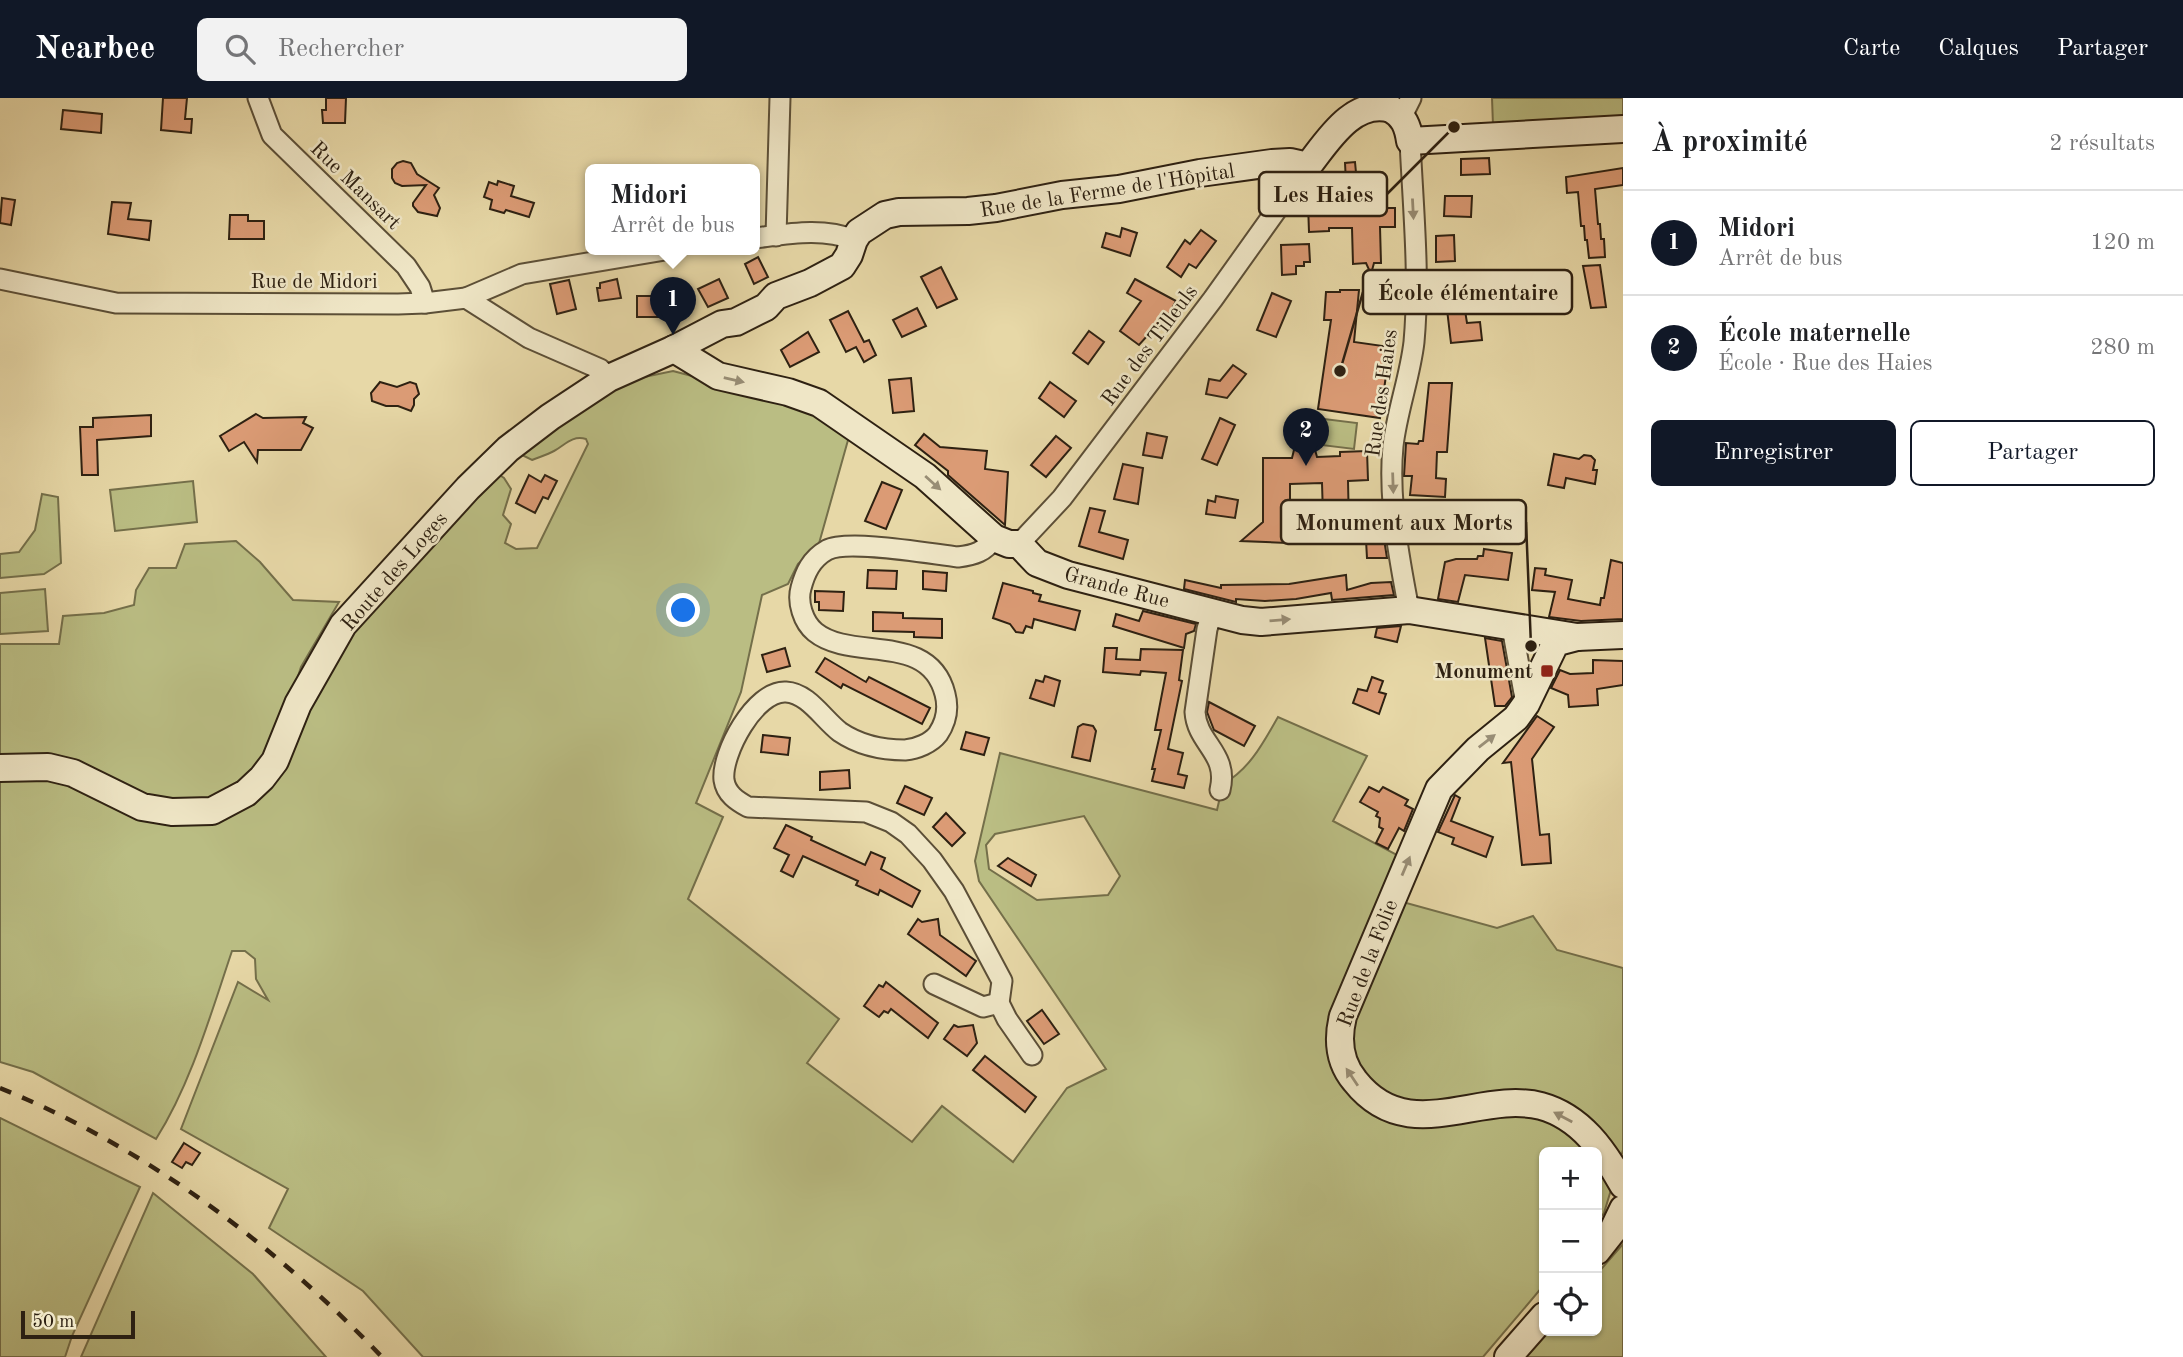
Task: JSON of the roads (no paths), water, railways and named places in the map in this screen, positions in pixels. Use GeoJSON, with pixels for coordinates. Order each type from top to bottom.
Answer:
{"type":"FeatureCollection","features":[{"type":"Feature","properties":{"kind":"street","name":"Rue Mansart"},"geometry":{"type":"LineString","coordinates":[[258,98],[272,135],[406,265],[420,286],[425,303]]}},
{"type":"Feature","properties":{"kind":"street"},"geometry":{"type":"LineString","coordinates":[[776,236],[780,98]]}},
{"type":"Feature","properties":{"kind":"street"},"geometry":{"type":"LineString","coordinates":[[1308,166],[1350,114],[1359,107],[1380,105],[1407,119],[1623,129]]}},
{"type":"Feature","properties":{"kind":"street","name":"Rue des Haies"},"geometry":{"type":"LineString","coordinates":[[1407,119],[1416,283],[1414,341],[1393,445],[1392,467],[1409,610]]}},
{"type":"Feature","properties":{"kind":"street","name":"Rue de la Ferme de l'Hôpital"},"geometry":{"type":"LineString","coordinates":[[674,349],[722,324],[736,322],[766,307],[776,296],[810,284],[842,266],[854,240],[870,223],[885,215],[900,212],[968,211],[1026,204],[1062,195],[1119,190],[1200,173],[1272,163],[1290,162],[1308,166]]}},
{"type":"Feature","properties":{"kind":"street","name":"Rue des Tilleuls"},"geometry":{"type":"LineString","coordinates":[[999,1003],[1002,981],[954,891],[932,860],[908,834],[891,822],[866,812],[748,807],[735,800],[727,790],[724,779],[726,766],[748,714],[766,698],[785,692],[803,698],[840,731],[859,743],[908,750],[933,740],[946,718],[947,702],[937,675],[917,659],[903,653],[834,640],[815,632],[804,617],[800,602],[799,593],[806,571],[828,550],[860,546],[970,556],[1006,541],[1062,498],[1213,299],[1308,166]]}},
{"type":"Feature","properties":{"kind":"street"},"geometry":{"type":"LineString","coordinates":[[760,238],[825,232],[854,240]]}},
{"type":"Feature","properties":{"kind":"street","name":"Rue de Midori"},"geometry":{"type":"LineString","coordinates":[[0,278],[116,303],[425,303],[466,298],[522,274],[635,255]]}},
{"type":"Feature","properties":{"kind":"street"},"geometry":{"type":"LineString","coordinates":[[466,298],[529,338],[600,369],[609,378]]}},
{"type":"Feature","properties":{"kind":"street","name":"Grande Rue"},"geometry":{"type":"LineString","coordinates":[[674,349],[718,376],[818,403],[925,476],[1037,563],[1210,621],[1261,622],[1409,610],[1577,637],[1623,635]]}},
{"type":"Feature","properties":{"kind":"street","name":"Route des Loges"},"geometry":{"type":"LineString","coordinates":[[0,768],[48,767],[73,773],[142,807],[172,812],[212,811],[246,793],[275,761],[298,704],[343,625],[468,488],[508,449],[550,417],[609,378],[674,349]]}},
{"type":"Feature","properties":{"kind":"street"},"geometry":{"type":"LineString","coordinates":[[1210,621],[1195,716],[1222,768],[1220,790]]}},
{"type":"Feature","properties":{"kind":"street"},"geometry":{"type":"LineString","coordinates":[[1512,628],[1526,704]]}},
{"type":"Feature","properties":{"kind":"street","name":"Rue de la Folie"},"geometry":{"type":"LineString","coordinates":[[1577,637],[1558,642],[1554,646],[1526,704],[1516,718],[1478,749],[1439,789],[1343,1016],[1339,1049],[1352,1078],[1364,1093],[1399,1111],[1421,1115],[1443,1114],[1517,1103],[1541,1107],[1564,1116],[1585,1131],[1601,1148],[1623,1185]]}},
{"type":"Feature","properties":{"kind":"street"},"geometry":{"type":"LineString","coordinates":[[934,984],[983,1007],[999,1003],[1032,1055]]}},
{"type":"Feature","properties":{"kind":"street"},"geometry":{"type":"LineString","coordinates":[[1602,1245],[1612,1232],[1623,1209]]}},
{"type":"Feature","properties":{"kind":"street"},"geometry":{"type":"LineString","coordinates":[[1508,1357],[1539,1322]]}},
{"type":"Feature","properties":{"kind":"railway"},"geometry":{"type":"LineString","coordinates":[[0,1088],[106,1139],[205,1202],[297,1276],[341,1315],[382,1357]]}},
{"type":"Feature","properties":{"kind":"place","name":"Les Haies"},"geometry":{"type":"Point","coordinates":[1454,127]}},
{"type":"Feature","properties":{"kind":"place","name":"Midori"},"geometry":{"type":"Point","coordinates":[673,335]}},
{"type":"Feature","properties":{"kind":"place","name":"École élémentaire"},"geometry":{"type":"Point","coordinates":[1340,371]}},
{"type":"Feature","properties":{"kind":"place","name":"École maternelle"},"geometry":{"type":"Point","coordinates":[1306,466]}},
{"type":"Feature","properties":{"kind":"place","name":"Monument aux Morts"},"geometry":{"type":"Point","coordinates":[1531,646]}},
{"type":"Feature","properties":{"kind":"place","name":"Monument"},"geometry":{"type":"Point","coordinates":[1547,671]}}]}
